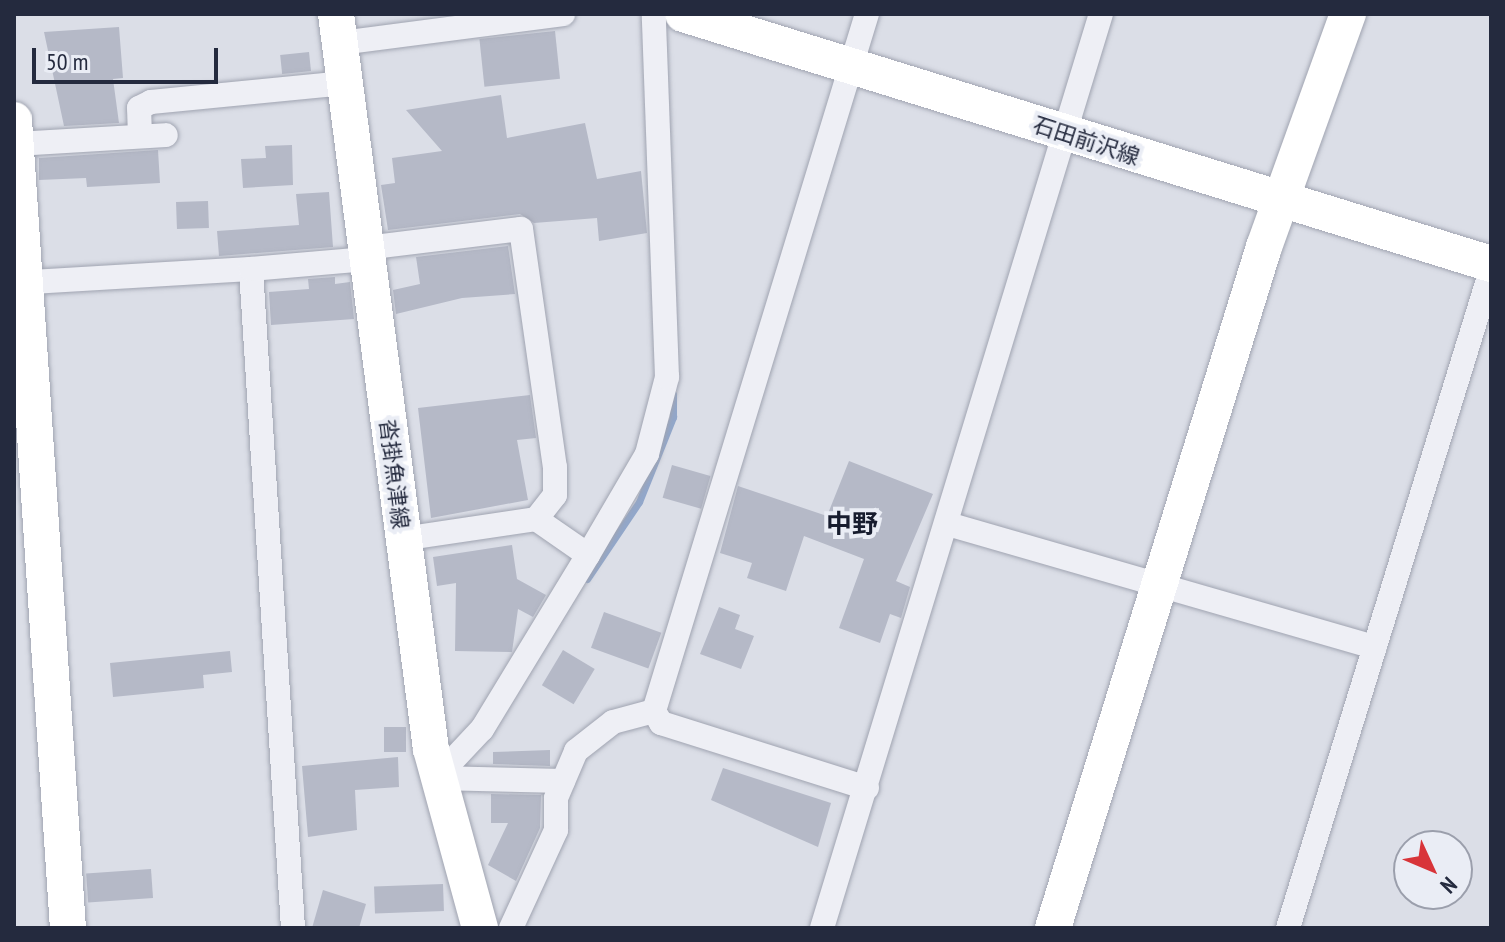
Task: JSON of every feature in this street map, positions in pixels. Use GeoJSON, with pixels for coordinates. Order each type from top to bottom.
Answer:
{"type":"FeatureCollection","features":[{"type":"Feature","properties":{"kind":"main road","name":"石田前沢線"},"geometry":{"type":"LineString","coordinates":[[683,14],[1491,267]]}},
{"type":"Feature","properties":{"kind":"main road"},"geometry":{"type":"LineString","coordinates":[[1053,928],[1280,199],[1348,14]]}},
{"type":"Feature","properties":{"kind":"main road","name":"沓掛魚津線"},"geometry":{"type":"LineString","coordinates":[[338,28],[402,539],[436,778],[480,928]]}},
{"type":"Feature","properties":{"kind":"main road"},"geometry":{"type":"LineString","coordinates":[[15,132],[19,283],[68,928]]}},
{"type":"Feature","properties":{"kind":"street"},"geometry":{"type":"LineString","coordinates":[[338,28],[563,14]]}},
{"type":"Feature","properties":{"kind":"street"},"geometry":{"type":"LineString","coordinates":[[436,778],[482,729],[647,454],[667,377],[654,14]]}},
{"type":"Feature","properties":{"kind":"street"},"geometry":{"type":"LineString","coordinates":[[867,14],[654,711],[661,723],[867,788]]}},
{"type":"Feature","properties":{"kind":"street"},"geometry":{"type":"LineString","coordinates":[[822,928],[948,524],[1101,14]]}},
{"type":"Feature","properties":{"kind":"street"},"geometry":{"type":"LineString","coordinates":[[140,136],[139,108],[151,102],[345,83]]}},
{"type":"Feature","properties":{"kind":"street"},"geometry":{"type":"LineString","coordinates":[[15,132],[166,135]]}},
{"type":"Feature","properties":{"kind":"street"},"geometry":{"type":"LineString","coordinates":[[19,283],[251,269],[521,229],[555,467],[555,495],[536,519],[402,539]]}},
{"type":"Feature","properties":{"kind":"street"},"geometry":{"type":"LineString","coordinates":[[1288,928],[1491,267]]}},
{"type":"Feature","properties":{"kind":"street"},"geometry":{"type":"LineString","coordinates":[[251,269],[293,928]]}},
{"type":"Feature","properties":{"kind":"street"},"geometry":{"type":"LineString","coordinates":[[536,519],[588,555]]}},
{"type":"Feature","properties":{"kind":"street"},"geometry":{"type":"LineString","coordinates":[[948,524],[1375,647]]}},
{"type":"Feature","properties":{"kind":"street"},"geometry":{"type":"LineString","coordinates":[[511,928],[556,830],[563,781],[576,751],[613,722],[654,711]]}},
{"type":"Feature","properties":{"kind":"street"},"geometry":{"type":"LineString","coordinates":[[436,778],[563,781]]}},
{"type":"Feature","properties":{"kind":"building"},"geometry":{"type":"Polygon","coordinates":[[[119,27],[123,78],[113,79],[119,123],[64,126],[44,32],[119,27]]]}},
{"type":"Feature","properties":{"kind":"building"},"geometry":{"type":"Polygon","coordinates":[[[555,31],[560,79],[484,87],[479,39],[555,31]]]}},
{"type":"Feature","properties":{"kind":"building"},"geometry":{"type":"Polygon","coordinates":[[[309,52],[311,71],[282,74],[280,55],[309,52]]]}},
{"type":"Feature","properties":{"kind":"building"},"geometry":{"type":"Polygon","coordinates":[[[501,95],[507,138],[585,123],[597,179],[641,171],[647,233],[599,241],[597,218],[534,223],[520,214],[388,230],[381,185],[395,183],[392,158],[442,151],[406,110],[501,95]]]}},
{"type":"Feature","properties":{"kind":"building"},"geometry":{"type":"Polygon","coordinates":[[[292,145],[293,185],[243,188],[241,159],[266,158],[265,146],[292,145]]]}},
{"type":"Feature","properties":{"kind":"building"},"geometry":{"type":"Polygon","coordinates":[[[158,150],[160,183],[87,187],[86,178],[39,180],[39,158],[158,150]]]}},
{"type":"Feature","properties":{"kind":"building"},"geometry":{"type":"Polygon","coordinates":[[[329,192],[333,247],[219,256],[217,231],[299,225],[296,194],[329,192]]]}},
{"type":"Feature","properties":{"kind":"building"},"geometry":{"type":"Polygon","coordinates":[[[208,201],[209,228],[177,229],[176,202],[208,201]]]}},
{"type":"Feature","properties":{"kind":"building"},"geometry":{"type":"Polygon","coordinates":[[[508,246],[515,294],[462,298],[396,314],[393,290],[420,284],[416,257],[508,246]]]}},
{"type":"Feature","properties":{"kind":"building"},"geometry":{"type":"Polygon","coordinates":[[[335,277],[335,284],[350,282],[354,319],[271,325],[269,292],[309,289],[308,279],[335,277]]]}},
{"type":"Feature","properties":{"kind":"building"},"geometry":{"type":"Polygon","coordinates":[[[530,395],[536,438],[517,440],[528,500],[431,518],[418,408],[530,395]]]}},
{"type":"Feature","properties":{"kind":"building"},"geometry":{"type":"Polygon","coordinates":[[[849,461],[933,494],[896,581],[910,587],[901,618],[890,614],[880,643],[839,628],[864,559],[804,536],[786,591],[747,578],[752,563],[720,553],[738,486],[827,516],[849,461]]]}},
{"type":"Feature","properties":{"kind":"building"},"geometry":{"type":"Polygon","coordinates":[[[672,465],[710,476],[701,509],[663,498],[672,465]]]}},
{"type":"Feature","properties":{"kind":"building"},"geometry":{"type":"Polygon","coordinates":[[[512,545],[517,579],[546,595],[533,617],[518,609],[512,652],[455,651],[456,583],[437,586],[433,557],[512,545]]]}},
{"type":"Feature","properties":{"kind":"building"},"geometry":{"type":"Polygon","coordinates":[[[719,607],[740,615],[735,629],[754,636],[741,669],[700,654],[719,607]]]}},
{"type":"Feature","properties":{"kind":"building"},"geometry":{"type":"Polygon","coordinates":[[[604,612],[661,633],[648,669],[591,648],[604,612]]]}},
{"type":"Feature","properties":{"kind":"building"},"geometry":{"type":"Polygon","coordinates":[[[563,650],[595,669],[574,704],[542,685],[563,650]]]}},
{"type":"Feature","properties":{"kind":"building"},"geometry":{"type":"Polygon","coordinates":[[[230,651],[232,672],[203,675],[204,688],[113,697],[110,663],[230,651]]]}},
{"type":"Feature","properties":{"kind":"building"},"geometry":{"type":"Polygon","coordinates":[[[384,727],[406,727],[406,752],[384,752],[384,727]]]}},
{"type":"Feature","properties":{"kind":"building"},"geometry":{"type":"Polygon","coordinates":[[[550,750],[550,766],[493,764],[493,752],[550,750]]]}},
{"type":"Feature","properties":{"kind":"building"},"geometry":{"type":"Polygon","coordinates":[[[398,757],[399,787],[355,790],[357,830],[308,837],[302,766],[398,757]]]}},
{"type":"Feature","properties":{"kind":"building"},"geometry":{"type":"Polygon","coordinates":[[[723,768],[831,803],[818,847],[711,800],[723,768]]]}},
{"type":"Feature","properties":{"kind":"building"},"geometry":{"type":"Polygon","coordinates":[[[491,794],[541,795],[540,828],[516,881],[488,865],[508,823],[491,823],[491,794]]]}},
{"type":"Feature","properties":{"kind":"building"},"geometry":{"type":"Polygon","coordinates":[[[151,869],[153,898],[88,902],[86,874],[151,869]]]}},
{"type":"Feature","properties":{"kind":"building"},"geometry":{"type":"Polygon","coordinates":[[[443,884],[444,911],[375,913],[374,886],[443,884]]]}},
{"type":"Feature","properties":{"kind":"building"},"geometry":{"type":"Polygon","coordinates":[[[323,890],[366,904],[359,928],[312,928],[323,890]]]}},
{"type":"Feature","properties":{"kind":"waterway"},"geometry":{"type":"LineString","coordinates":[[587,579],[639,502],[673,417],[673,394]]}},
{"type":"Feature","properties":{"kind":"district","name":"中野"},"geometry":{"type":"Point","coordinates":[852,524]}}]}
